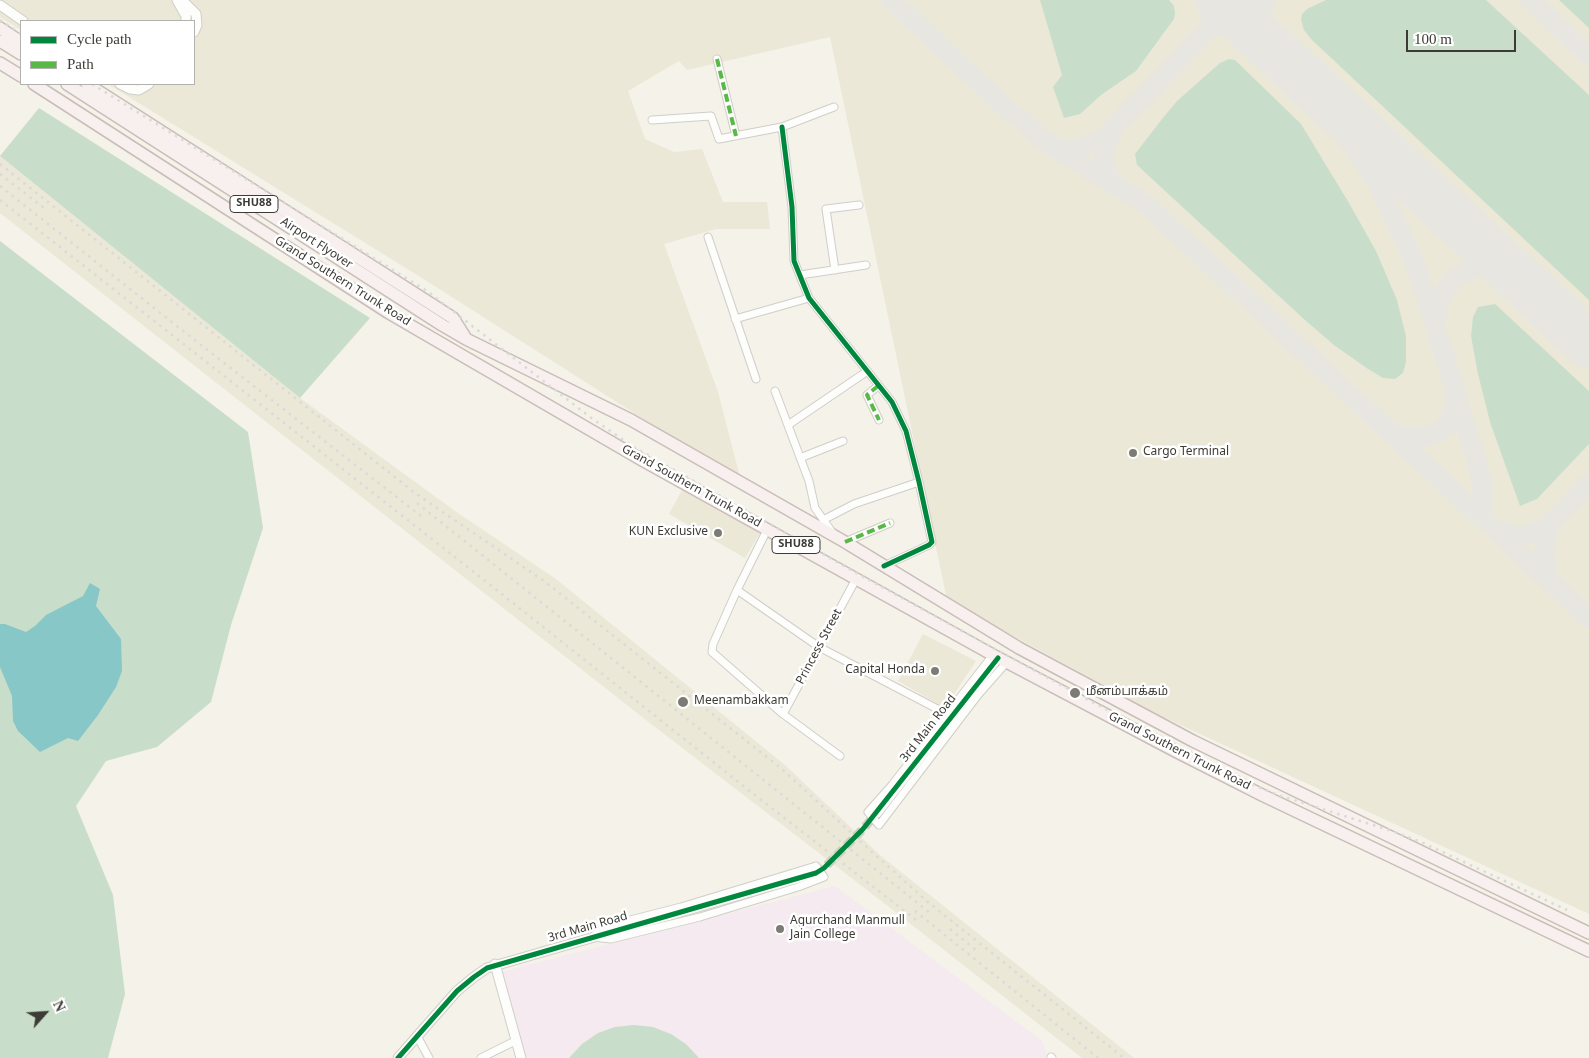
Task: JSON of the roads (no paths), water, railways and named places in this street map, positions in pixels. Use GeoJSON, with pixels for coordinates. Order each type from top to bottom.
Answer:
{"type":"FeatureCollection","features":[{"type":"Feature","properties":{"kind":"main road"},"geometry":{"type":"LineString","coordinates":[[0,28],[20,41]]}},
{"type":"Feature","properties":{"kind":"main road"},"geometry":{"type":"LineString","coordinates":[[0,41],[20,53]]}},
{"type":"Feature","properties":{"kind":"main road"},"geometry":{"type":"LineString","coordinates":[[0,63],[20,75]]}},
{"type":"Feature","properties":{"kind":"main road","name":"Grand Southern Trunk Road"},"geometry":{"type":"LineString","coordinates":[[36,85],[389,313],[642,460],[767,530],[999,659],[1177,752],[1264,796],[1589,952]]}},
{"type":"Feature","properties":{"kind":"main road","name":"Airport Flyover"},"geometry":{"type":"LineString","coordinates":[[69,85],[466,339]]}},
{"type":"Feature","properties":{"kind":"main road"},"geometry":{"type":"LineString","coordinates":[[89,85],[453,318],[466,339]]}},
{"type":"Feature","properties":{"kind":"main road","name":"Grand Southern Trunk Road"},"geometry":{"type":"LineString","coordinates":[[466,339],[631,420],[845,542],[1020,648],[1193,741],[1589,933]]}},
{"type":"Feature","properties":{"kind":"street"},"geometry":{"type":"LineString","coordinates":[[177,0],[186,16],[186,20]]}},
{"type":"Feature","properties":{"kind":"street"},"geometry":{"type":"LineString","coordinates":[[182,0],[196,14],[197,25],[195,30]]}},
{"type":"Feature","properties":{"kind":"street"},"geometry":{"type":"LineString","coordinates":[[0,5],[22,20]]}},
{"type":"Feature","properties":{"kind":"street"},"geometry":{"type":"LineString","coordinates":[[717,59],[736,136]]}},
{"type":"Feature","properties":{"kind":"street"},"geometry":{"type":"LineString","coordinates":[[122,85],[130,89],[139,90],[147,85]]}},
{"type":"Feature","properties":{"kind":"street"},"geometry":{"type":"LineString","coordinates":[[652,120],[711,116],[718,139],[782,127],[834,107]]}},
{"type":"Feature","properties":{"kind":"street"},"geometry":{"type":"LineString","coordinates":[[782,127],[792,208],[794,261],[810,298],[866,372],[892,402],[906,431],[919,482],[932,542],[929,546],[884,566]]}},
{"type":"Feature","properties":{"kind":"street"},"geometry":{"type":"LineString","coordinates":[[835,270],[826,209],[859,204]]}},
{"type":"Feature","properties":{"kind":"street"},"geometry":{"type":"LineString","coordinates":[[708,237],[756,379]]}},
{"type":"Feature","properties":{"kind":"street"},"geometry":{"type":"LineString","coordinates":[[800,275],[866,265]]}},
{"type":"Feature","properties":{"kind":"street"},"geometry":{"type":"LineString","coordinates":[[735,319],[810,298]]}},
{"type":"Feature","properties":{"kind":"street"},"geometry":{"type":"LineString","coordinates":[[788,425],[866,372]]}},
{"type":"Feature","properties":{"kind":"street"},"geometry":{"type":"LineString","coordinates":[[878,386],[867,395],[879,420]]}},
{"type":"Feature","properties":{"kind":"street"},"geometry":{"type":"LineString","coordinates":[[774,391],[809,481],[815,508],[834,536]]}},
{"type":"Feature","properties":{"kind":"street"},"geometry":{"type":"LineString","coordinates":[[800,458],[843,441]]}},
{"type":"Feature","properties":{"kind":"street"},"geometry":{"type":"LineString","coordinates":[[823,520],[854,504],[919,482]]}},
{"type":"Feature","properties":{"kind":"street"},"geometry":{"type":"LineString","coordinates":[[845,542],[890,523]]}},
{"type":"Feature","properties":{"kind":"street"},"geometry":{"type":"LineString","coordinates":[[767,530],[737,590],[713,644],[712,652],[783,714],[840,756]]}},
{"type":"Feature","properties":{"kind":"street","name":"Princess Street"},"geometry":{"type":"LineString","coordinates":[[783,714],[856,579]]}},
{"type":"Feature","properties":{"kind":"street"},"geometry":{"type":"LineString","coordinates":[[737,590],[819,647],[947,714]]}},
{"type":"Feature","properties":{"kind":"street"},"geometry":{"type":"LineString","coordinates":[[999,659],[973,702],[879,825],[868,812],[947,714],[999,659]]}},
{"type":"Feature","properties":{"kind":"street","name":"3rd Main Road"},"geometry":{"type":"LineString","coordinates":[[877,813],[999,659]]}},
{"type":"Feature","properties":{"kind":"street"},"geometry":{"type":"LineString","coordinates":[[816,866],[824,877],[748,903],[665,926],[611,939],[592,937],[607,926],[681,907],[816,866]]}},
{"type":"Feature","properties":{"kind":"street","name":"3rd Main Road"},"geometry":{"type":"LineString","coordinates":[[398,1058],[457,991],[474,977],[495,964],[816,873]]}},
{"type":"Feature","properties":{"kind":"street"},"geometry":{"type":"LineString","coordinates":[[495,964],[521,1058]]}},
{"type":"Feature","properties":{"kind":"street"},"geometry":{"type":"LineString","coordinates":[[417,1036],[429,1058]]}},
{"type":"Feature","properties":{"kind":"street"},"geometry":{"type":"LineString","coordinates":[[482,1058],[516,1041]]}},
{"type":"Feature","properties":{"kind":"water"},"geometry":{"type":"Polygon","coordinates":[[[90,583],[100,589],[96,606],[121,639],[122,671],[116,687],[78,741],[68,738],[40,752],[18,731],[13,721],[12,696],[0,667],[0,624],[26,632],[46,615],[83,596],[90,583]]]}},
{"type":"Feature","properties":{"kind":"tunnel"},"geometry":{"type":"LineString","coordinates":[[816,873],[824,868],[877,813]]}},
{"type":"Feature","properties":{"kind":"railway"},"geometry":{"type":"LineString","coordinates":[[0,20],[20,33]]}},
{"type":"Feature","properties":{"kind":"railway"},"geometry":{"type":"LineString","coordinates":[[94,85],[427,291],[590,417],[632,446],[858,574],[1092,702],[1236,778],[1278,795],[1421,842],[1567,910]]}},
{"type":"Feature","properties":{"kind":"railway"},"geometry":{"type":"LineString","coordinates":[[0,164],[415,493],[544,581],[782,769],[929,903],[1124,1058]]}},
{"type":"Feature","properties":{"kind":"railway"},"geometry":{"type":"LineString","coordinates":[[0,174],[44,208]]}},
{"type":"Feature","properties":{"kind":"railway"},"geometry":{"type":"LineString","coordinates":[[0,186],[421,516]]}},
{"type":"Feature","properties":{"kind":"railway"},"geometry":{"type":"LineString","coordinates":[[0,200],[920,923]]}},
{"type":"Feature","properties":{"kind":"railway"},"geometry":{"type":"LineString","coordinates":[[642,463],[683,482]]}},
{"type":"Feature","properties":{"kind":"railway"},"geometry":{"type":"LineString","coordinates":[[417,503],[930,913]]}},
{"type":"Feature","properties":{"kind":"railway"},"geometry":{"type":"LineString","coordinates":[[915,911],[1098,1058]]}},
{"type":"Feature","properties":{"kind":"railway"},"geometry":{"type":"LineString","coordinates":[[950,929],[977,951]]}},
{"type":"Feature","properties":{"kind":"place","name":"Cargo Terminal"},"geometry":{"type":"Point","coordinates":[1133,453]}},
{"type":"Feature","properties":{"kind":"place","name":"KUN Exclusive"},"geometry":{"type":"Point","coordinates":[718,533]}},
{"type":"Feature","properties":{"kind":"place","name":"Capital Honda"},"geometry":{"type":"Point","coordinates":[935,671]}},
{"type":"Feature","properties":{"kind":"place","name":"மீனம்பாக்கம்"},"geometry":{"type":"Point","coordinates":[1075,693]}},
{"type":"Feature","properties":{"kind":"place","name":"Meenambakkam"},"geometry":{"type":"Point","coordinates":[683,702]}},
{"type":"Feature","properties":{"kind":"place","name":"Agurchand Manmull Jain College"},"geometry":{"type":"Point","coordinates":[780,929]}}]}
